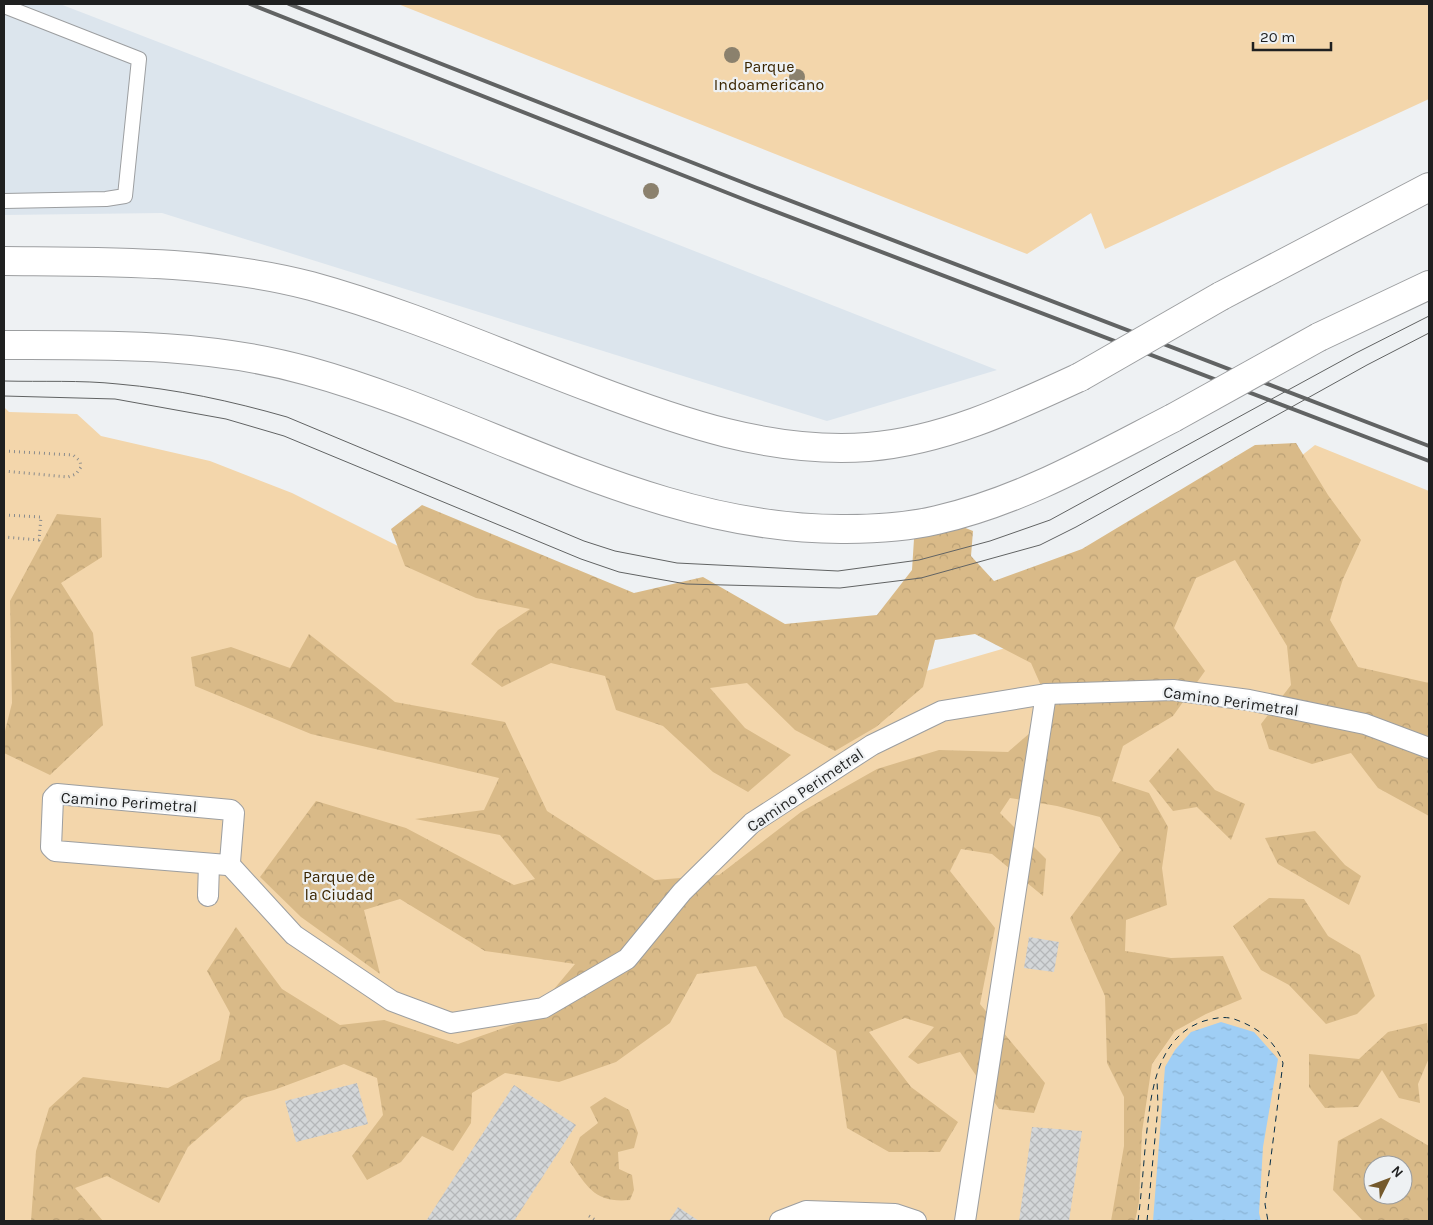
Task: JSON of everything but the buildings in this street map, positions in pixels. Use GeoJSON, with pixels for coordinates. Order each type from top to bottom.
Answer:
{"type":"FeatureCollection","features":[{"type":"Feature","properties":{"kind":"main road"},"geometry":{"type":"LineString","coordinates":[[4,261],[177,266],[244,273],[309,286],[373,305],[644,408],[701,427],[766,442],[807,447],[870,447],[929,437],[986,419],[1080,377],[1221,296],[1429,187]]}},
{"type":"Feature","properties":{"kind":"main road"},"geometry":{"type":"LineString","coordinates":[[4,345],[128,346],[196,349],[305,370],[361,386],[652,498],[711,514],[765,524],[819,529],[878,529],[936,521],[997,503],[1086,462],[1172,418],[1319,337],[1429,285]]}},
{"type":"Feature","properties":{"kind":"street","name":"Camino Perimetral"},"geometry":{"type":"LineString","coordinates":[[229,864],[234,813],[231,810],[56,794],[53,798],[51,846],[54,851],[229,864],[294,935],[392,1001],[452,1023],[542,1008],[627,959],[682,892],[752,823],[872,745],[942,711],[1046,694],[1080,691],[1173,690],[1249,700],[1364,724],[1429,748]]}},
{"type":"Feature","properties":{"kind":"street"},"geometry":{"type":"LineString","coordinates":[[965,1221],[1046,694]]}},
{"type":"Feature","properties":{"kind":"street"},"geometry":{"type":"LineString","coordinates":[[208,896],[209,864]]}},
{"type":"Feature","properties":{"kind":"street"},"geometry":{"type":"LineString","coordinates":[[780,1221],[806,1210],[895,1214],[916,1221]]}},
{"type":"Feature","properties":{"kind":"lane"},"geometry":{"type":"LineString","coordinates":[[4,6],[139,59],[125,196],[106,200],[4,202]]}},
{"type":"Feature","properties":{"kind":"path"},"geometry":{"type":"LineString","coordinates":[[4,451],[73,455],[80,461],[81,467],[76,474],[68,477],[4,471]]}},
{"type":"Feature","properties":{"kind":"path"},"geometry":{"type":"LineString","coordinates":[[4,515],[41,517],[38,540],[4,537]]}},
{"type":"Feature","properties":{"kind":"path"},"geometry":{"type":"LineString","coordinates":[[589,1216],[596,1221]]}},
{"type":"Feature","properties":{"kind":"shaded area"},"geometry":{"type":"Polygon","coordinates":[[[4,4],[60,4],[997,370],[827,421],[162,213],[4,215],[4,4]]]}},
{"type":"Feature","properties":{"kind":"green space","name":"Parque Indoamericano"},"geometry":{"type":"Polygon","coordinates":[[[398,4],[1429,4],[1429,99],[1105,249],[1091,213],[1027,254],[398,4]]]}},
{"type":"Feature","properties":{"kind":"green space","name":"Parque de la Ciudad"},"geometry":{"type":"Polygon","coordinates":[[[4,407],[9,412],[77,414],[101,436],[210,461],[292,493],[400,547],[854,692],[1009,647],[1232,511],[1315,445],[1429,491],[1429,1221],[4,1221],[4,407]]]}},
{"type":"Feature","properties":{"kind":"green space"},"geometry":{"type":"Polygon","coordinates":[[[1296,443],[1328,495],[1361,540],[1343,579],[1330,620],[1358,667],[1429,683],[1429,816],[1378,788],[1351,753],[1312,764],[1269,749],[1261,724],[1291,685],[1287,646],[1235,560],[1196,578],[1174,628],[1205,671],[1173,716],[1123,746],[1112,781],[1149,793],[1168,827],[1162,868],[1167,905],[1126,920],[1125,951],[1171,958],[1223,956],[1242,999],[1206,1014],[1175,1031],[1152,1064],[1142,1132],[1139,1202],[1135,1221],[1111,1221],[1124,1146],[1124,1097],[1107,1063],[1105,996],[1070,918],[1121,850],[1100,817],[1057,806],[1010,798],[1000,813],[1046,859],[1043,896],[992,854],[961,849],[950,871],[995,928],[980,1004],[1045,1083],[1034,1113],[999,1109],[960,1052],[918,1064],[908,1057],[934,1027],[905,1018],[869,1032],[911,1087],[958,1122],[940,1152],[889,1152],[847,1128],[836,1051],[784,1017],[756,966],[697,974],[670,1023],[616,1062],[559,1082],[505,1073],[472,1093],[471,1123],[453,1151],[422,1136],[401,1162],[367,1180],[352,1156],[383,1115],[377,1078],[344,1064],[274,1090],[244,1098],[188,1147],[159,1203],[107,1176],[75,1188],[103,1221],[31,1221],[36,1151],[49,1108],[83,1077],[168,1088],[220,1060],[230,1013],[207,971],[236,927],[282,989],[340,1025],[384,1020],[458,1044],[529,1019],[575,964],[485,951],[400,899],[364,910],[380,974],[301,917],[260,877],[316,801],[406,828],[514,885],[535,879],[500,835],[415,819],[484,810],[499,778],[311,734],[195,686],[191,657],[231,647],[290,668],[309,634],[395,702],[505,722],[547,811],[655,880],[719,875],[801,812],[877,769],[939,750],[1008,752],[1053,713],[1031,663],[975,634],[935,640],[923,687],[876,727],[835,751],[795,730],[747,683],[710,688],[745,728],[791,755],[748,792],[713,772],[663,726],[616,710],[605,676],[551,663],[502,687],[471,664],[498,630],[530,609],[476,598],[405,566],[391,529],[422,505],[634,593],[703,577],[785,624],[877,615],[912,570],[914,539],[953,523],[973,531],[971,556],[994,581],[1082,549],[1255,445],[1296,443]]]}},
{"type":"Feature","properties":{"kind":"green space"},"geometry":{"type":"Polygon","coordinates":[[[57,514],[101,518],[102,557],[61,583],[93,633],[103,725],[50,775],[4,753],[4,735],[12,703],[10,601],[57,514]]]}},
{"type":"Feature","properties":{"kind":"green space"},"geometry":{"type":"Polygon","coordinates":[[[1178,748],[1215,790],[1245,804],[1231,840],[1197,807],[1173,811],[1149,781],[1178,748]]]}},
{"type":"Feature","properties":{"kind":"green space"},"geometry":{"type":"Polygon","coordinates":[[[1315,831],[1345,865],[1361,876],[1349,905],[1278,864],[1265,838],[1315,831]]]}},
{"type":"Feature","properties":{"kind":"green space"},"geometry":{"type":"Polygon","coordinates":[[[1269,898],[1304,899],[1328,936],[1360,955],[1375,996],[1357,1014],[1326,1024],[1289,985],[1261,970],[1233,926],[1269,898]]]}},
{"type":"Feature","properties":{"kind":"green space"},"geometry":{"type":"Polygon","coordinates":[[[1427,1023],[1429,1058],[1418,1084],[1420,1103],[1399,1098],[1382,1070],[1358,1107],[1325,1108],[1309,1087],[1309,1054],[1359,1059],[1388,1032],[1427,1023]]]}},
{"type":"Feature","properties":{"kind":"green space"},"geometry":{"type":"Polygon","coordinates":[[[605,1097],[629,1110],[638,1133],[634,1148],[618,1152],[619,1169],[632,1175],[634,1190],[630,1200],[608,1199],[600,1196],[588,1186],[570,1162],[580,1137],[598,1123],[590,1107],[605,1097]]]}},
{"type":"Feature","properties":{"kind":"green space"},"geometry":{"type":"Polygon","coordinates":[[[1381,1118],[1429,1146],[1429,1221],[1363,1221],[1333,1190],[1338,1141],[1381,1118]]]}},
{"type":"Feature","properties":{"kind":"water"},"geometry":{"type":"Polygon","coordinates":[[[1221,1022],[1254,1032],[1278,1059],[1263,1147],[1259,1213],[1261,1221],[1153,1221],[1165,1067],[1175,1050],[1191,1032],[1221,1022]]]}},
{"type":"Feature","properties":{"kind":"ferry route"},"geometry":{"type":"LineString","coordinates":[[1138,1221],[1149,1112],[1157,1074],[1164,1057],[1174,1042],[1187,1030],[1204,1021],[1216,1018],[1234,1019],[1258,1030],[1270,1041],[1283,1063],[1265,1204],[1268,1221]]}},
{"type":"Feature","properties":{"kind":"ferry route"},"geometry":{"type":"LineString","coordinates":[[1147,1221],[1158,1107],[1157,1079]]}},
{"type":"Feature","properties":{"kind":"tram line"},"geometry":{"type":"LineString","coordinates":[[4,381],[90,382],[140,386],[203,396],[287,417],[584,541],[615,551],[677,563],[838,571],[919,560],[990,541],[1050,520],[1356,353],[1429,316]]}},
{"type":"Feature","properties":{"kind":"tram line"},"geometry":{"type":"LineString","coordinates":[[4,396],[115,399],[226,419],[284,436],[581,559],[619,572],[686,584],[840,588],[921,578],[1040,545],[1076,527],[1367,365],[1429,333]]}},
{"type":"Feature","properties":{"kind":"railway"},"geometry":{"type":"LineString","coordinates":[[250,4],[748,201],[1429,461]]}},
{"type":"Feature","properties":{"kind":"railway"},"geometry":{"type":"LineString","coordinates":[[289,4],[757,188],[1429,446]]}}]}
